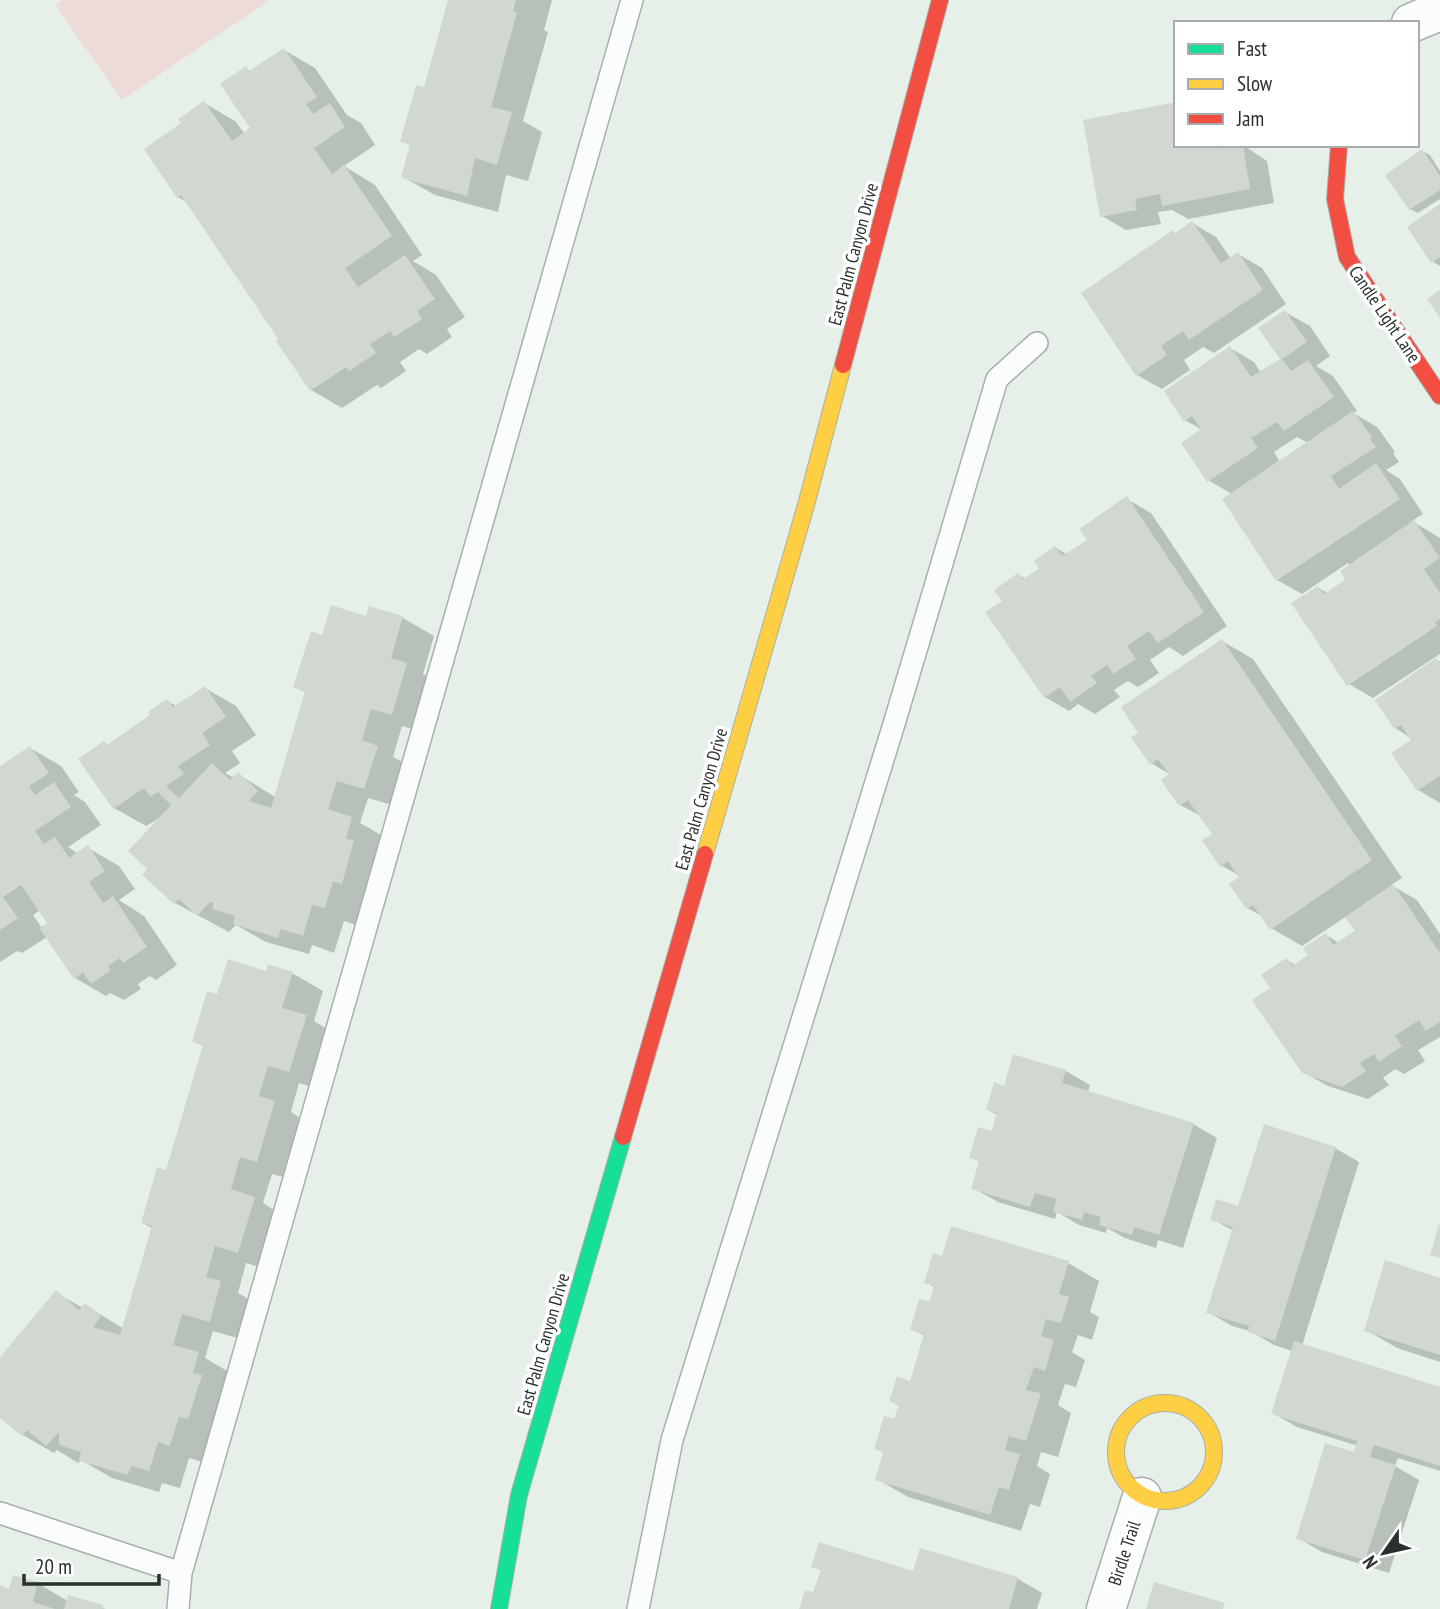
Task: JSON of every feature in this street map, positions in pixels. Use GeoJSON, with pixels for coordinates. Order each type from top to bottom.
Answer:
{"type":"FeatureCollection","features":[{"type":"Feature","properties":{"kind":"main road","name":"East Palm Canyon Drive"},"geometry":{"type":"LineString","coordinates":[[499,1609],[519,1495],[806,505],[940,0]]}},
{"type":"Feature","properties":{"kind":"main road","name":"Candle Light Lane"},"geometry":{"type":"LineString","coordinates":[[1339,147],[1335,199],[1347,257],[1440,396]]}},
{"type":"Feature","properties":{"kind":"main road","name":"Birdle Trail"},"geometry":{"type":"LineString","coordinates":[[1157,1402],[1174,1402],[1190,1408],[1203,1419],[1211,1432],[1215,1448],[1214,1463],[1208,1478],[1198,1489],[1170,1502],[1142,1497],[1126,1482],[1118,1467],[1116,1450],[1119,1433],[1127,1419],[1141,1408],[1157,1402]]}},
{"type":"Feature","properties":{"kind":"street"},"geometry":{"type":"LineString","coordinates":[[1416,21],[1440,11]]}},
{"type":"Feature","properties":{"kind":"street","name":"Birdle Trail"},"geometry":{"type":"LineString","coordinates":[[1106,1609],[1142,1497]]}},
{"type":"Feature","properties":{"kind":"lane"},"geometry":{"type":"LineString","coordinates":[[178,1609],[181,1573],[632,0]]}},
{"type":"Feature","properties":{"kind":"lane"},"geometry":{"type":"LineString","coordinates":[[638,1609],[672,1440],[894,724],[997,379],[1037,344]]}},
{"type":"Feature","properties":{"kind":"lane"},"geometry":{"type":"LineString","coordinates":[[0,1513],[181,1573]]}},
{"type":"Feature","properties":{"kind":"shaded area"},"geometry":{"type":"Polygon","coordinates":[[[62,0],[270,0],[122,100],[55,5],[62,0]]]}},
{"type":"Feature","properties":{"kind":"building"},"geometry":{"type":"Polygon","coordinates":[[[448,0],[516,0],[513,11],[517,12],[491,107],[512,112],[497,165],[475,158],[467,196],[401,178],[410,144],[400,142],[416,85],[424,87],[448,0]]]}},
{"type":"Feature","properties":{"kind":"building"},"geometry":{"type":"Polygon","coordinates":[[[284,48],[317,97],[306,104],[313,114],[330,103],[345,127],[314,148],[332,174],[344,165],[392,236],[345,268],[358,287],[405,255],[435,299],[417,311],[422,319],[394,337],[390,331],[370,344],[376,353],[349,371],[346,367],[310,391],[181,195],[177,198],[144,149],[181,123],[178,119],[204,101],[232,141],[250,128],[220,84],[246,66],[249,71],[284,48]]]}},
{"type":"Feature","properties":{"kind":"building"},"geometry":{"type":"Polygon","coordinates":[[[1174,102],[1174,147],[1243,147],[1250,189],[1162,206],[1160,194],[1135,199],[1137,210],[1100,217],[1083,120],[1174,102]]]}},
{"type":"Feature","properties":{"kind":"building"},"geometry":{"type":"Polygon","coordinates":[[[1422,149],[1440,176],[1440,190],[1409,210],[1385,175],[1422,149]]]}},
{"type":"Feature","properties":{"kind":"building"},"geometry":{"type":"Polygon","coordinates":[[[1440,204],[1440,257],[1431,263],[1407,227],[1440,204]]]}},
{"type":"Feature","properties":{"kind":"building"},"geometry":{"type":"Polygon","coordinates":[[[1192,221],[1221,263],[1238,252],[1263,290],[1189,340],[1183,331],[1161,346],[1167,355],[1136,376],[1081,293],[1173,230],[1175,233],[1192,221]]]}},
{"type":"Feature","properties":{"kind":"building"},"geometry":{"type":"Polygon","coordinates":[[[1440,290],[1440,318],[1427,299],[1440,290]]]}},
{"type":"Feature","properties":{"kind":"building"},"geometry":{"type":"Polygon","coordinates":[[[1285,310],[1307,342],[1282,359],[1291,371],[1308,360],[1334,397],[1284,431],[1277,422],[1251,438],[1258,448],[1207,482],[1181,443],[1201,429],[1192,416],[1184,422],[1164,391],[1230,346],[1251,377],[1280,359],[1258,328],[1285,310]]]}},
{"type":"Feature","properties":{"kind":"building"},"geometry":{"type":"Polygon","coordinates":[[[1353,411],[1376,447],[1331,476],[1339,489],[1376,463],[1400,499],[1276,581],[1222,499],[1353,411]]]}},
{"type":"Feature","properties":{"kind":"building"},"geometry":{"type":"Polygon","coordinates":[[[1127,496],[1204,612],[1158,643],[1149,631],[1127,646],[1136,659],[1113,674],[1107,665],[1091,676],[1097,683],[1070,702],[1060,687],[1044,698],[985,612],[1002,601],[994,590],[1018,573],[1023,579],[1039,569],[1034,561],[1055,546],[1062,556],[1087,540],[1079,529],[1127,496]]]}},
{"type":"Feature","properties":{"kind":"building"},"geometry":{"type":"Polygon","coordinates":[[[1414,520],[1440,558],[1424,569],[1440,593],[1440,619],[1435,622],[1437,626],[1347,686],[1291,603],[1318,586],[1324,594],[1345,580],[1340,571],[1414,520]]]}},
{"type":"Feature","properties":{"kind":"building"},"geometry":{"type":"Polygon","coordinates":[[[331,605],[366,616],[369,606],[403,616],[391,658],[407,663],[392,715],[371,709],[362,740],[378,746],[364,789],[337,781],[328,809],[352,817],[346,839],[354,840],[342,884],[333,881],[325,908],[312,905],[303,936],[281,929],[278,938],[233,924],[235,916],[212,909],[214,903],[210,902],[197,916],[179,899],[174,904],[142,875],[147,869],[128,851],[171,805],[158,792],[150,797],[144,788],[113,809],[78,759],[104,741],[107,745],[150,715],[148,712],[167,699],[173,707],[205,686],[226,717],[202,733],[210,745],[178,766],[184,774],[166,786],[179,798],[212,763],[230,780],[238,772],[258,791],[249,801],[271,808],[305,691],[293,687],[311,631],[322,635],[331,605]]]}},
{"type":"Feature","properties":{"kind":"building"},"geometry":{"type":"Polygon","coordinates":[[[1222,639],[1372,860],[1270,930],[1253,905],[1246,909],[1229,884],[1239,877],[1228,861],[1220,867],[1202,840],[1212,834],[1188,800],[1179,806],[1161,780],[1169,774],[1158,759],[1150,765],[1131,737],[1138,733],[1121,707],[1222,639]]]}},
{"type":"Feature","properties":{"kind":"building"},"geometry":{"type":"Polygon","coordinates":[[[1436,658],[1440,663],[1440,776],[1417,791],[1391,753],[1411,740],[1401,725],[1394,729],[1375,700],[1436,658]]]}},
{"type":"Feature","properties":{"kind":"building"},"geometry":{"type":"Polygon","coordinates":[[[30,746],[49,773],[29,786],[35,795],[54,782],[71,807],[35,831],[44,844],[55,837],[69,858],[88,845],[105,871],[89,882],[103,903],[113,896],[147,947],[123,963],[120,958],[108,966],[111,970],[91,984],[83,972],[74,979],[39,928],[47,923],[21,885],[3,897],[18,918],[0,930],[0,766],[30,746]]]}},
{"type":"Feature","properties":{"kind":"building"},"geometry":{"type":"Polygon","coordinates":[[[1393,884],[1440,953],[1440,1022],[1426,1031],[1419,1020],[1395,1036],[1402,1046],[1379,1062],[1374,1054],[1360,1063],[1366,1071],[1342,1087],[1302,1073],[1252,1000],[1270,988],[1261,975],[1286,958],[1292,966],[1308,955],[1303,948],[1326,933],[1333,945],[1355,931],[1345,917],[1393,884]]]}},
{"type":"Feature","properties":{"kind":"building"},"geometry":{"type":"Polygon","coordinates":[[[228,959],[266,971],[268,964],[293,972],[282,1008],[307,1015],[289,1072],[268,1066],[259,1096],[275,1101],[257,1162],[240,1157],[231,1189],[255,1197],[238,1253],[215,1246],[206,1277],[221,1281],[210,1322],[182,1314],[173,1345],[199,1352],[193,1373],[202,1375],[188,1419],[179,1417],[170,1446],[158,1442],[149,1471],[131,1466],[128,1475],[79,1461],[81,1452],[59,1445],[59,1432],[46,1446],[27,1430],[22,1436],[0,1418],[0,1357],[56,1290],[79,1310],[85,1303],[101,1316],[93,1327],[120,1335],[152,1226],[141,1223],[157,1167],[166,1170],[203,1045],[192,1042],[207,991],[217,994],[228,959]]]}},
{"type":"Feature","properties":{"kind":"building"},"geometry":{"type":"Polygon","coordinates":[[[1013,1054],[1066,1070],[1062,1083],[1194,1123],[1159,1235],[1134,1227],[1132,1235],[1099,1225],[1101,1217],[1084,1212],[1082,1220],[1053,1212],[1057,1199],[1035,1193],[1030,1207],[971,1189],[979,1161],[969,1158],[978,1127],[992,1131],[997,1113],[986,1110],[994,1082],[1004,1086],[1013,1054]]]}},
{"type":"Feature","properties":{"kind":"building"},"geometry":{"type":"Polygon","coordinates":[[[1264,1124],[1336,1147],[1275,1341],[1248,1332],[1249,1326],[1206,1313],[1233,1227],[1210,1220],[1216,1199],[1238,1206],[1264,1124]]]}},
{"type":"Feature","properties":{"kind":"building"},"geometry":{"type":"Polygon","coordinates":[[[1440,1225],[1440,1258],[1430,1255],[1440,1225]]]}},
{"type":"Feature","properties":{"kind":"building"},"geometry":{"type":"Polygon","coordinates":[[[951,1226],[1069,1261],[1059,1294],[1069,1297],[1061,1323],[1046,1319],[1041,1336],[1054,1340],[1045,1371],[1034,1367],[1026,1390],[1041,1393],[1026,1441],[1009,1436],[1005,1450],[1020,1454],[1009,1490],[999,1487],[990,1515],[875,1480],[883,1452],[874,1449],[884,1416],[894,1419],[899,1404],[889,1402],[897,1376],[910,1381],[924,1334],[910,1330],[919,1299],[930,1301],[934,1286],[924,1283],[933,1253],[942,1256],[951,1226]]]}},
{"type":"Feature","properties":{"kind":"building"},"geometry":{"type":"Polygon","coordinates":[[[1385,1260],[1440,1278],[1440,1355],[1364,1331],[1385,1260]]]}},
{"type":"Feature","properties":{"kind":"building"},"geometry":{"type":"Polygon","coordinates":[[[1294,1341],[1440,1387],[1440,1466],[1374,1445],[1370,1457],[1396,1465],[1365,1560],[1296,1539],[1325,1443],[1354,1452],[1357,1441],[1271,1414],[1294,1341]]]}},
{"type":"Feature","properties":{"kind":"building"},"geometry":{"type":"Polygon","coordinates":[[[819,1542],[913,1571],[920,1548],[1018,1577],[1009,1609],[799,1609],[805,1590],[813,1592],[821,1570],[811,1567],[819,1542]]]}},
{"type":"Feature","properties":{"kind":"building"},"geometry":{"type":"Polygon","coordinates":[[[13,1575],[38,1582],[33,1602],[55,1609],[0,1609],[0,1586],[9,1589],[13,1575]]]}},
{"type":"Feature","properties":{"kind":"building"},"geometry":{"type":"Polygon","coordinates":[[[1154,1582],[1225,1603],[1223,1609],[1146,1609],[1154,1582]]]}},
{"type":"Feature","properties":{"kind":"building"},"geometry":{"type":"Polygon","coordinates":[[[68,1595],[103,1605],[102,1609],[64,1609],[68,1595]]]}},
{"type":"Feature","properties":{"kind":"traffic: fast"},"geometry":{"type":"LineString","coordinates":[[499,1609],[519,1495],[623,1137]]}},
{"type":"Feature","properties":{"kind":"traffic: slow"},"geometry":{"type":"LineString","coordinates":[[705,854],[806,505],[843,365]]}},
{"type":"Feature","properties":{"kind":"traffic: slow"},"geometry":{"type":"LineString","coordinates":[[1165,1403],[1184,1406],[1200,1417],[1211,1433],[1214,1452],[1211,1471],[1200,1487],[1184,1498],[1165,1501],[1146,1498],[1130,1487],[1119,1471],[1116,1452],[1119,1433],[1130,1417],[1146,1406],[1165,1403]]}},
{"type":"Feature","properties":{"kind":"traffic: jam"},"geometry":{"type":"LineString","coordinates":[[843,365],[940,0]]}},
{"type":"Feature","properties":{"kind":"traffic: jam"},"geometry":{"type":"LineString","coordinates":[[1339,147],[1335,199],[1347,257],[1440,396]]}},
{"type":"Feature","properties":{"kind":"traffic: jam"},"geometry":{"type":"LineString","coordinates":[[623,1137],[705,854]]}}]}
